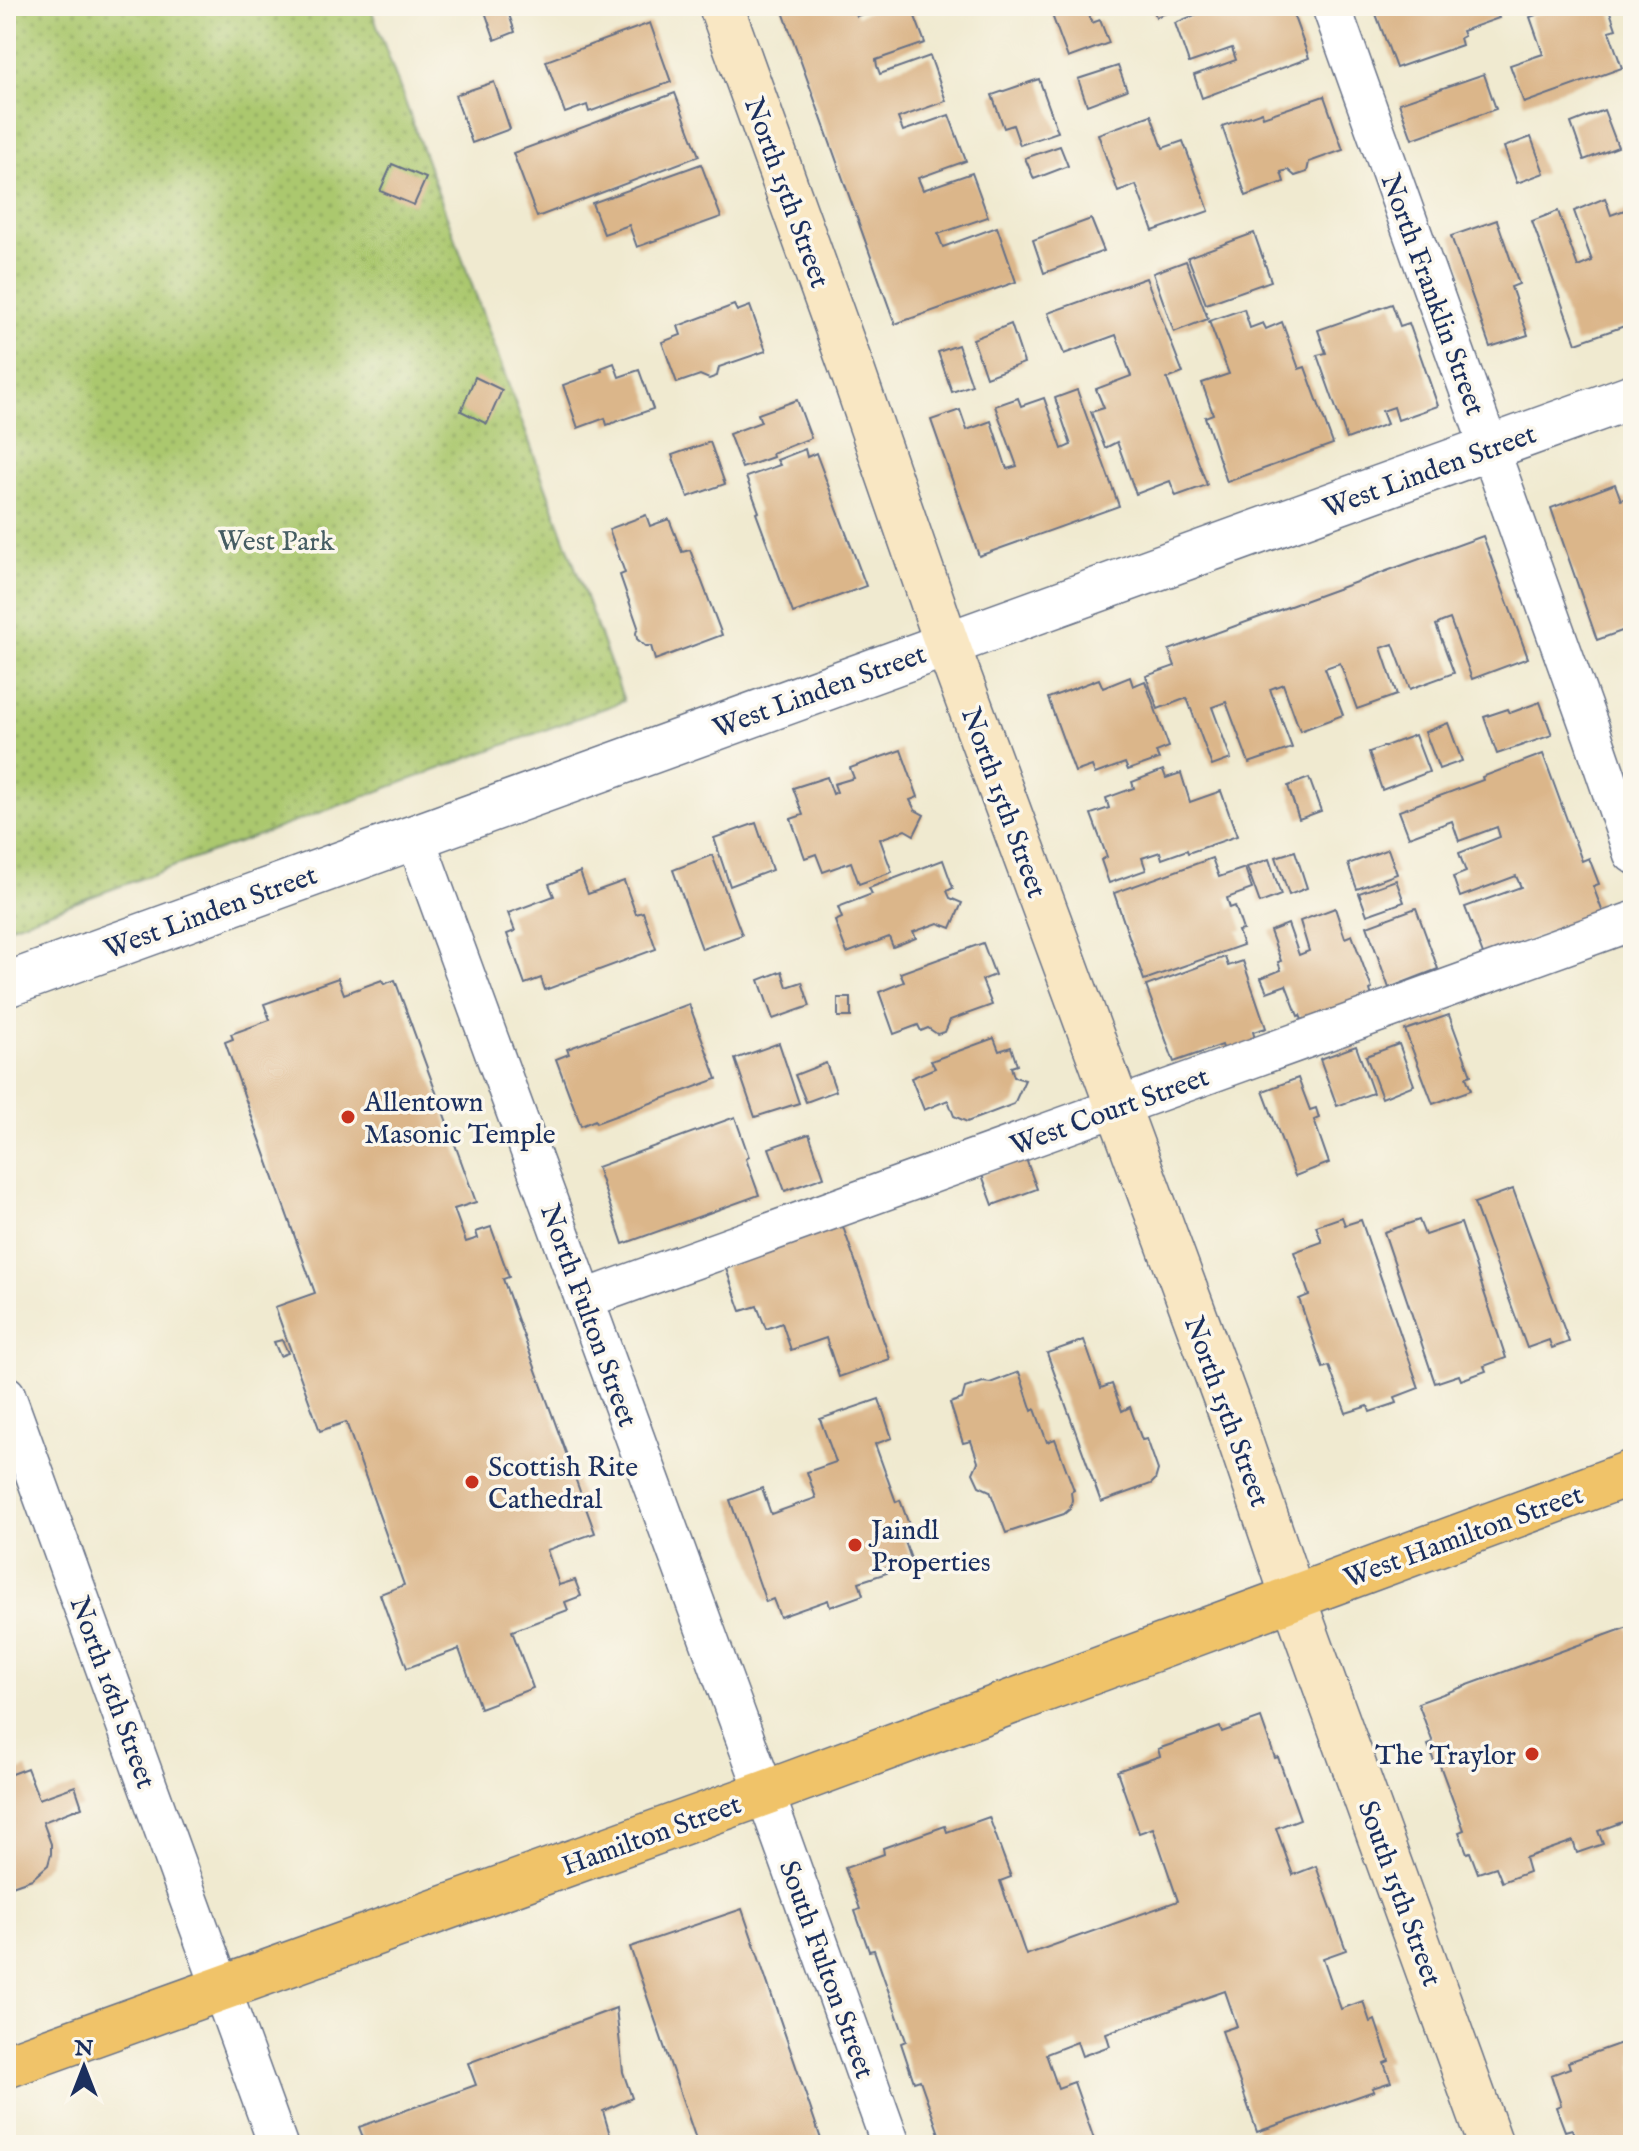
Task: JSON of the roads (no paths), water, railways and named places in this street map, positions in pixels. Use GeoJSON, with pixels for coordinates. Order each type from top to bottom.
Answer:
{"type":"FeatureCollection","features":[{"type":"Feature","properties":{"kind":"main road","name":"North 15th Street"},"geometry":{"type":"LineString","coordinates":[[721,6],[947,644],[1230,1411],[1293,1597]]}},
{"type":"Feature","properties":{"kind":"main road","name":"West Hamilton Street"},"geometry":{"type":"LineString","coordinates":[[1293,1597],[1633,1472]]}},
{"type":"Feature","properties":{"kind":"main road","name":"Hamilton Street"},"geometry":{"type":"LineString","coordinates":[[6,2066],[765,1793],[1293,1597]]}},
{"type":"Feature","properties":{"kind":"main road","name":"South 15th Street"},"geometry":{"type":"LineString","coordinates":[[1293,1597],[1491,2145]]}},
{"type":"Feature","properties":{"kind":"street","name":"North Franklin Street"},"geometry":{"type":"LineString","coordinates":[[1331,6],[1633,854]]}},
{"type":"Feature","properties":{"kind":"street","name":"West Linden Street"},"geometry":{"type":"LineString","coordinates":[[6,985],[1633,396]]}},
{"type":"Feature","properties":{"kind":"street","name":"North Fulton Street"},"geometry":{"type":"LineString","coordinates":[[415,837],[765,1793]]}},
{"type":"Feature","properties":{"kind":"street","name":"West Court Street"},"geometry":{"type":"LineString","coordinates":[[585,1299],[1633,921]]}},
{"type":"Feature","properties":{"kind":"street","name":"North 16th Street"},"geometry":{"type":"LineString","coordinates":[[6,1395],[278,2145]]}},
{"type":"Feature","properties":{"kind":"street","name":"South Fulton Street"},"geometry":{"type":"LineString","coordinates":[[765,1793],[891,2145]]}},
{"type":"Feature","properties":{"kind":"place","name":"Allentown Masonic Temple"},"geometry":{"type":"Point","coordinates":[348,1117]}},
{"type":"Feature","properties":{"kind":"place","name":"Scottish Rite Cathedral"},"geometry":{"type":"Point","coordinates":[472,1482]}},
{"type":"Feature","properties":{"kind":"place","name":"Jaindl Properties"},"geometry":{"type":"Point","coordinates":[855,1545]}},
{"type":"Feature","properties":{"kind":"place","name":"The Traylor"},"geometry":{"type":"Point","coordinates":[1532,1754]}},
{"type":"Feature","properties":{"kind":"park label","name":"West Park"},"geometry":{"type":"Point","coordinates":[276,540]}}]}
